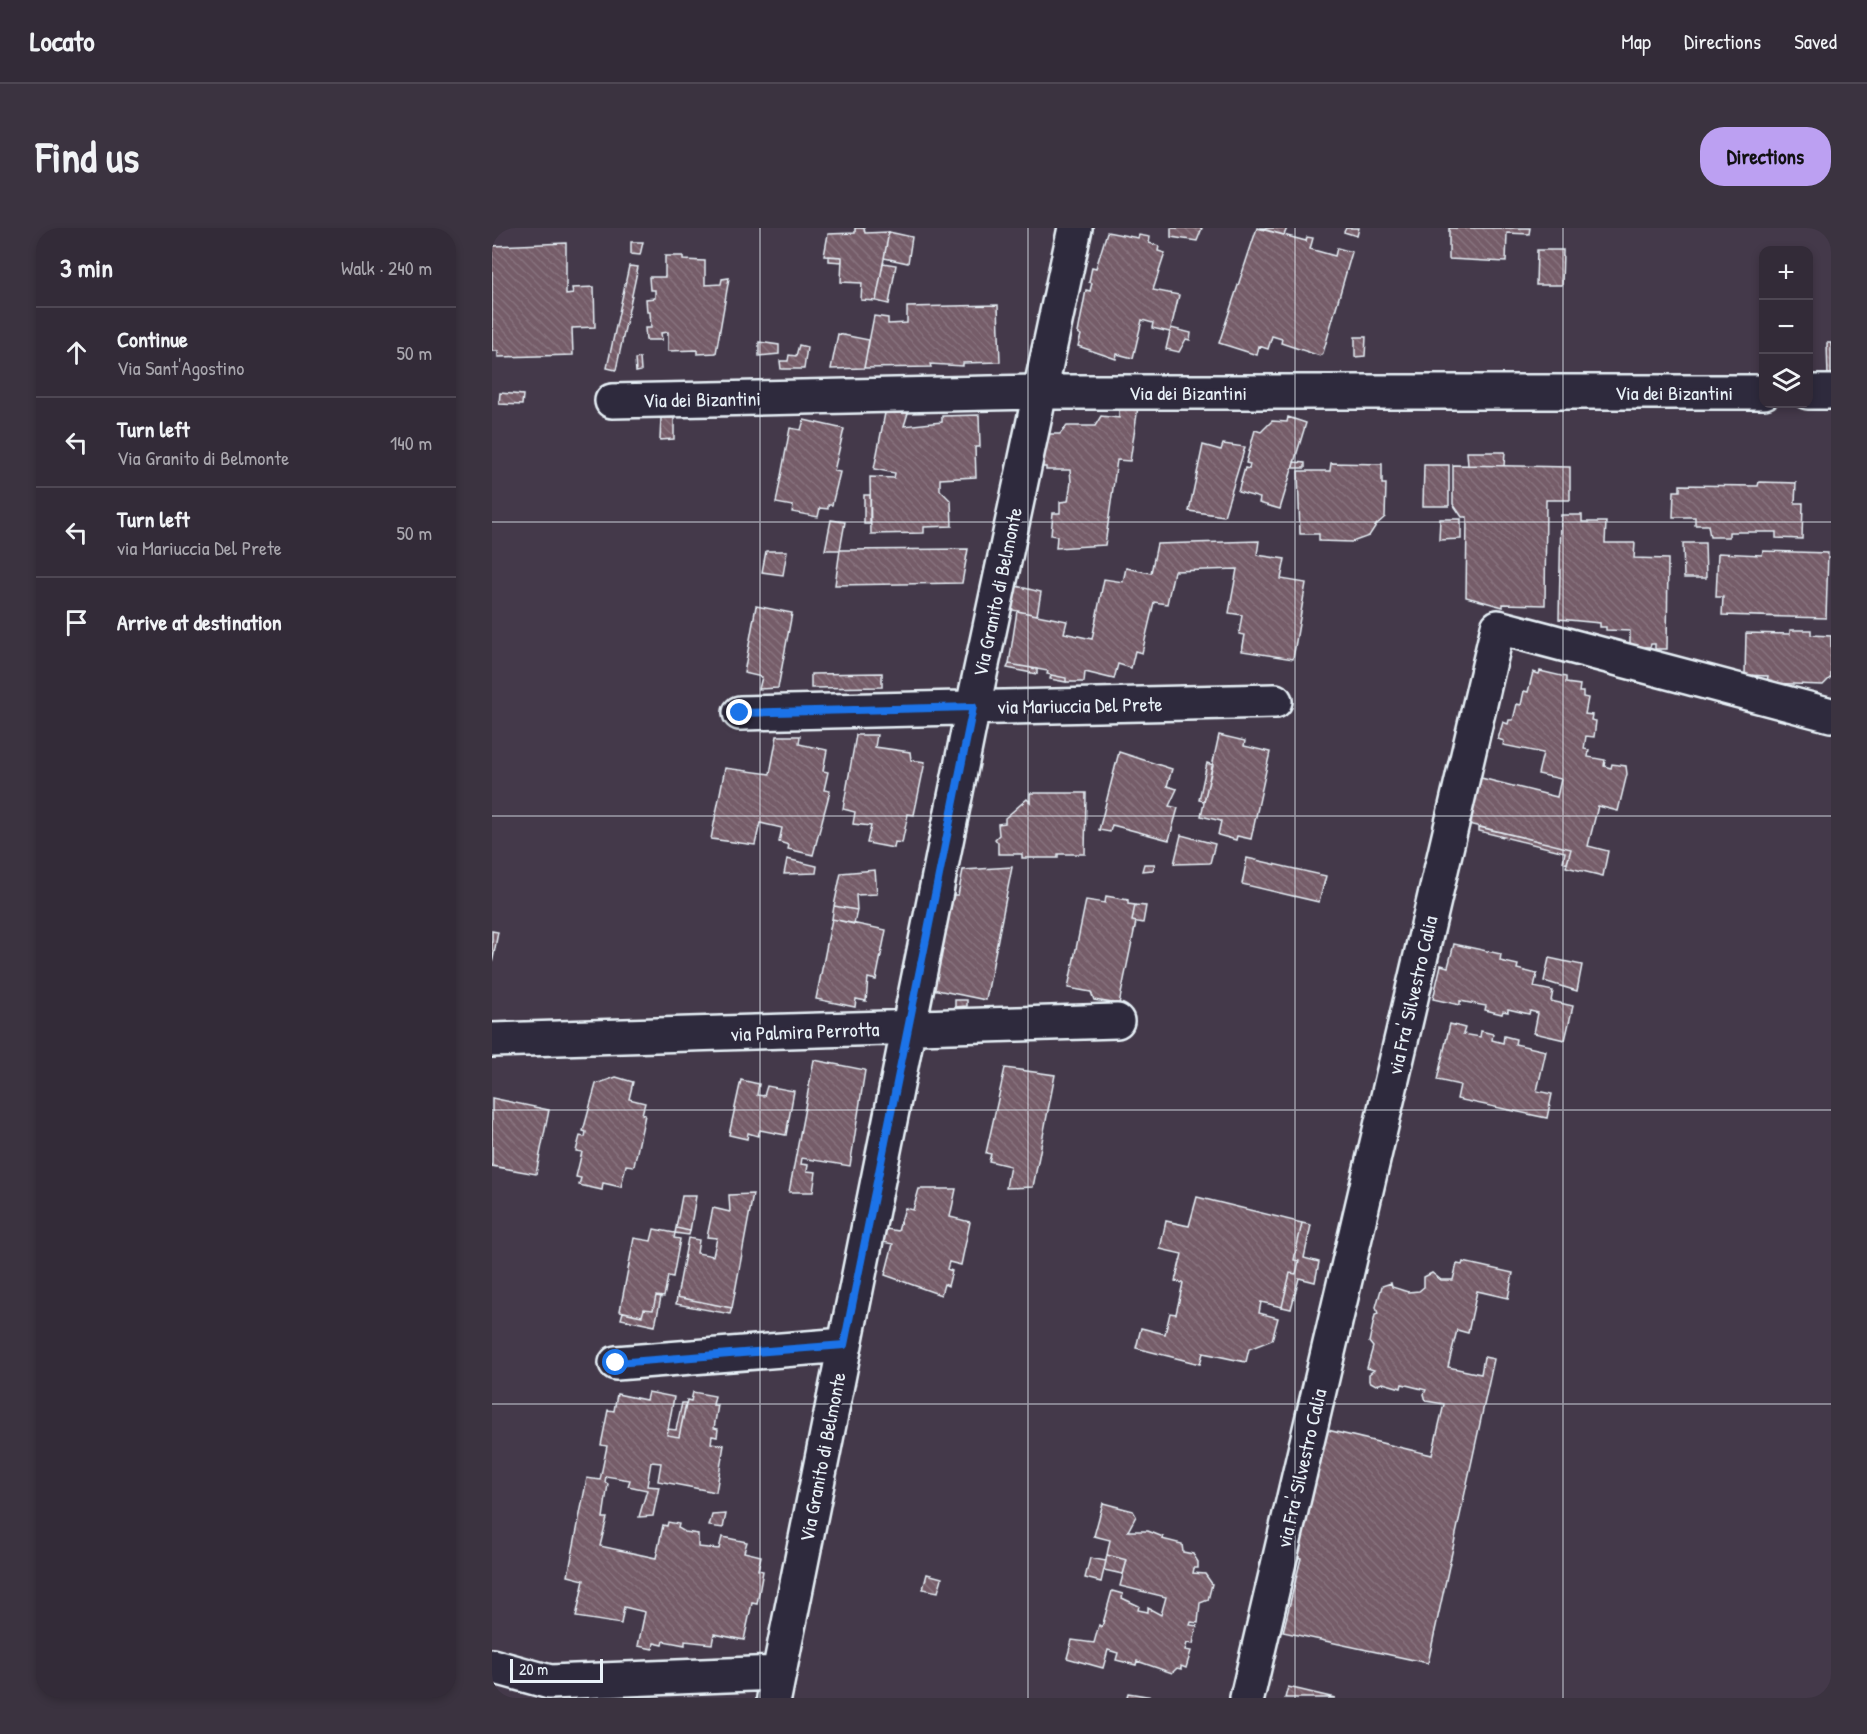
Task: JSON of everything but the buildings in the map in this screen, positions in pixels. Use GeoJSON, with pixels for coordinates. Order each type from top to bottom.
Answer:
{"type":"FeatureCollection","features":[{"type":"Feature","properties":{"kind":"street","name":"Via Granito di Belmonte"},"geometry":{"type":"LineString","coordinates":[[777,1685],[973,707],[1038,392],[1075,228]]}},
{"type":"Feature","properties":{"kind":"street","name":"Via dei Bizantini"},"geometry":{"type":"LineString","coordinates":[[612,401],[1038,392],[1759,392]]}},
{"type":"Feature","properties":{"kind":"street"},"geometry":{"type":"LineString","coordinates":[[1813,392],[1831,392]]}},
{"type":"Feature","properties":{"kind":"street","name":"via Fra' Silvestro Calia"},"geometry":{"type":"LineString","coordinates":[[1247,1698],[1498,627],[1831,715]]}},
{"type":"Feature","properties":{"kind":"street","name":"via Mariuccia Del Prete"},"geometry":{"type":"LineString","coordinates":[[740,713],[1275,701]]}},
{"type":"Feature","properties":{"kind":"street","name":"via Palmira Perrotta"},"geometry":{"type":"LineString","coordinates":[[492,1040],[1117,1021]]}},
{"type":"Feature","properties":{"kind":"street"},"geometry":{"type":"LineString","coordinates":[[616,1363],[844,1345]]}},
{"type":"Feature","properties":{"kind":"street"},"geometry":{"type":"LineString","coordinates":[[492,1666],[550,1682],[777,1685]]}},
{"type":"Feature","properties":{"kind":"route"},"geometry":{"type":"LineString","coordinates":[[616,1363],[844,1345],[973,707],[740,713]]}}]}
